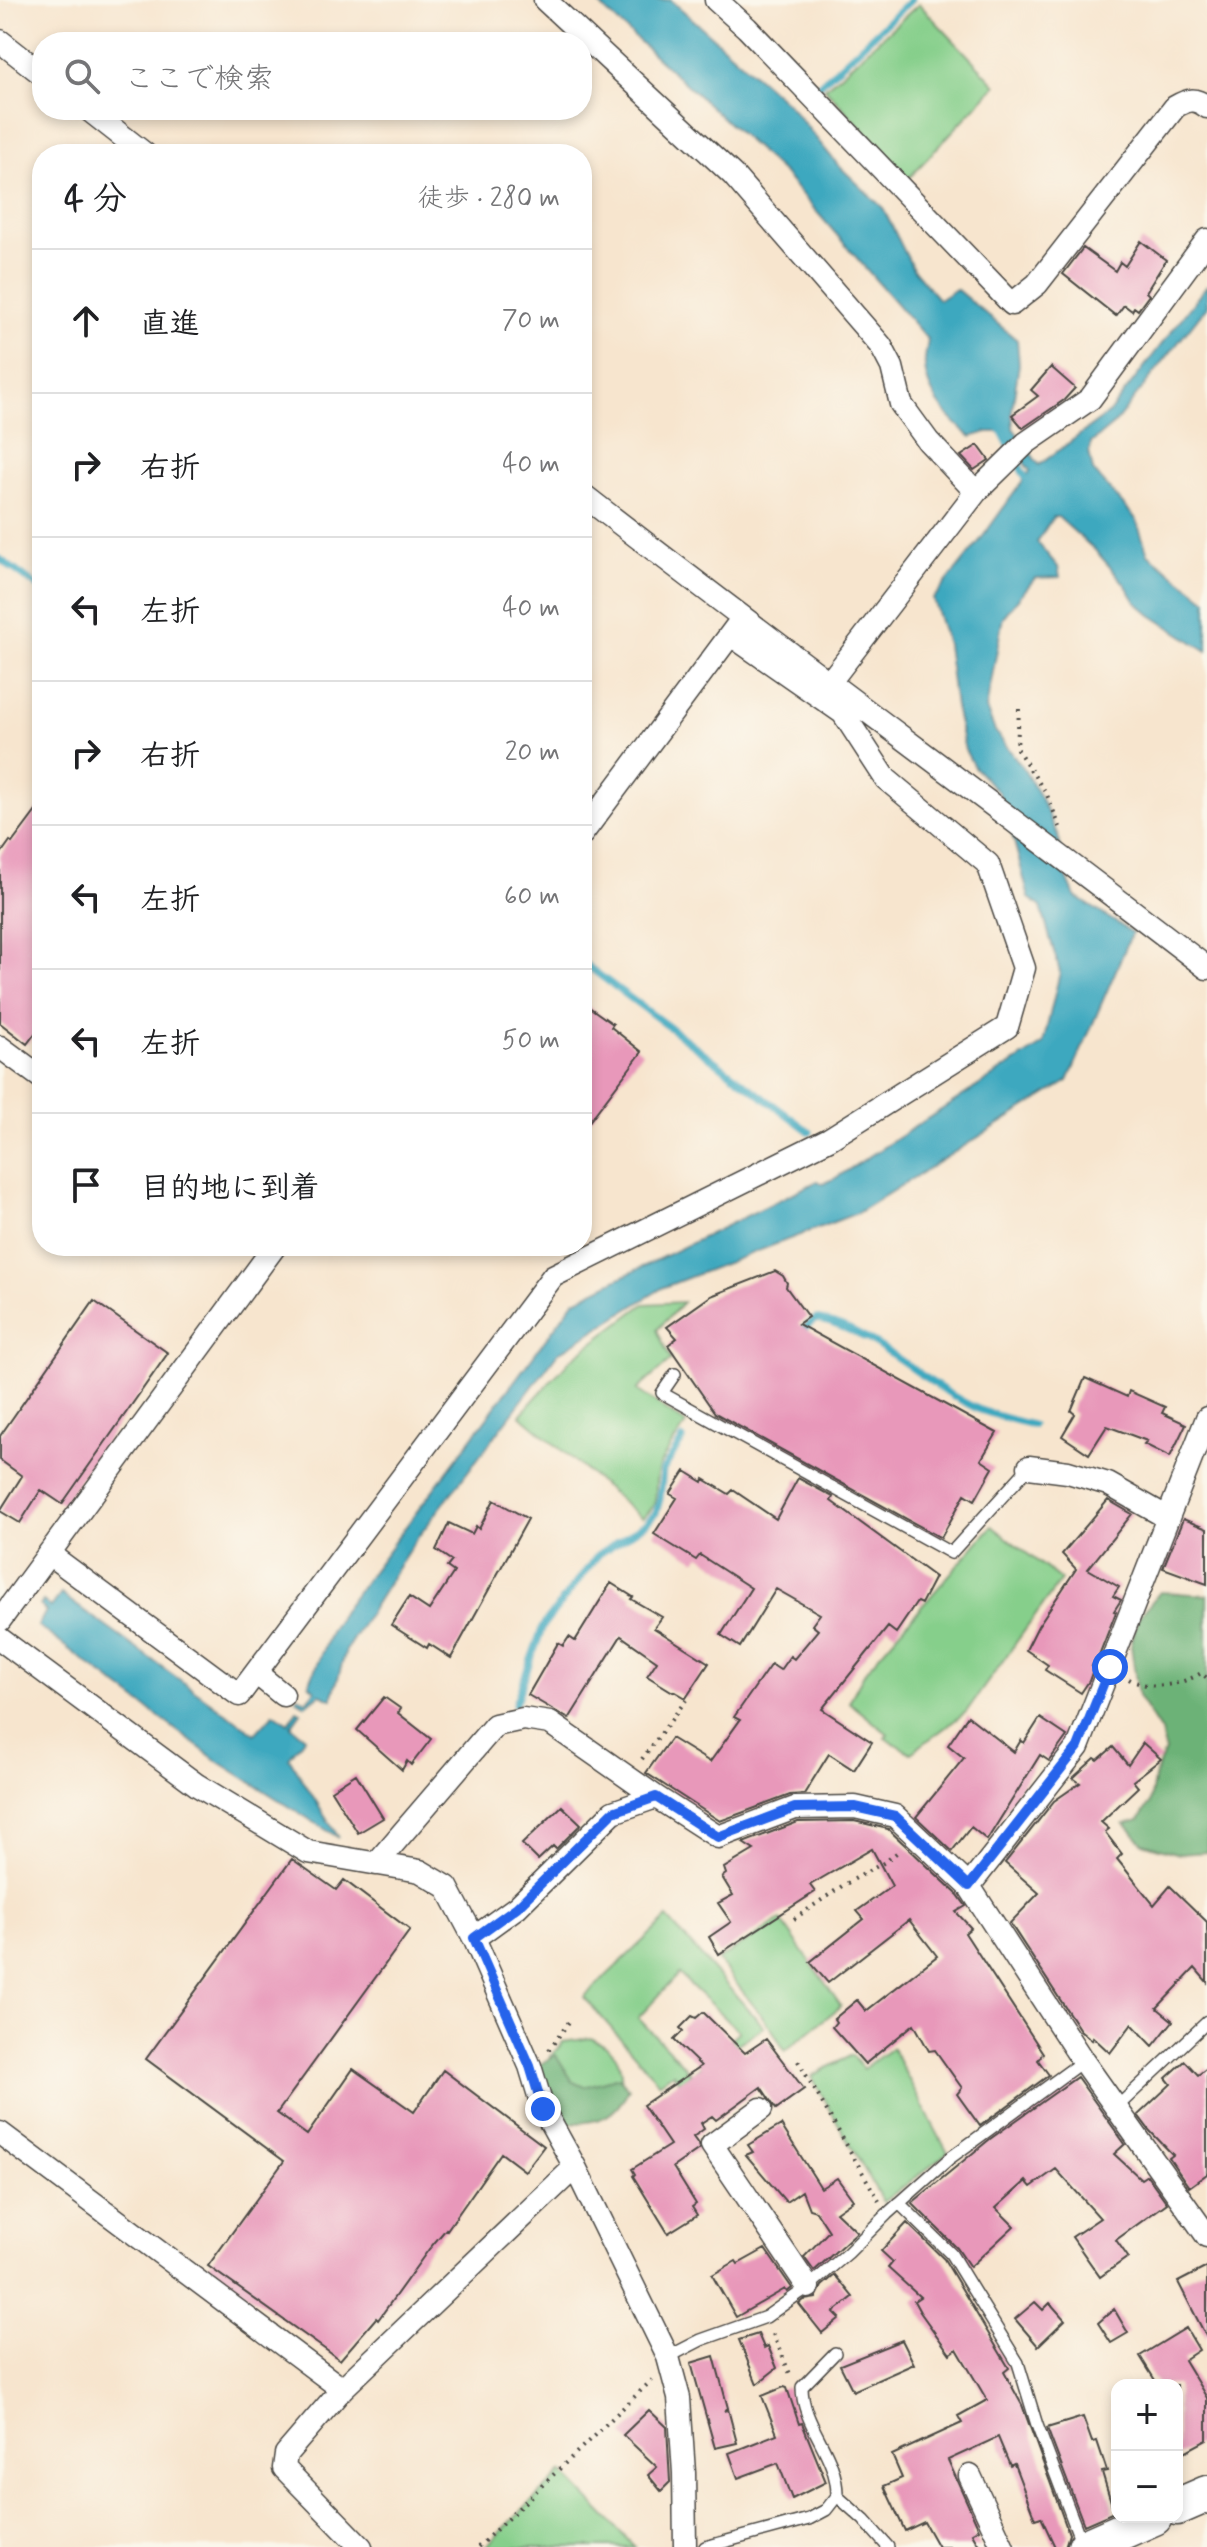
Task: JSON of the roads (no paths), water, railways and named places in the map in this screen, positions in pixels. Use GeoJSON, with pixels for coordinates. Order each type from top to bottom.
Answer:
{"type":"FeatureCollection","features":[{"type":"Feature","properties":{"kind":"main road"},"geometry":{"type":"LineString","coordinates":[[1183,2504],[1207,2494]]}},
{"type":"Feature","properties":{"kind":"main road"},"geometry":{"type":"LineString","coordinates":[[1083,2542],[1137,2523]]}},
{"type":"Feature","properties":{"kind":"street"},"geometry":{"type":"LineString","coordinates":[[545,0],[579,32]]}},
{"type":"Feature","properties":{"kind":"street"},"geometry":{"type":"LineString","coordinates":[[716,0],[747,28],[1012,304],[1037,284],[1175,107],[1187,100],[1200,101],[1207,107]]}},
{"type":"Feature","properties":{"kind":"street"},"geometry":{"type":"LineString","coordinates":[[0,41],[32,66]]}},
{"type":"Feature","properties":{"kind":"street"},"geometry":{"type":"LineString","coordinates":[[592,44],[733,175],[881,346],[892,367],[901,404],[928,441],[976,492]]}},
{"type":"Feature","properties":{"kind":"street"},"geometry":{"type":"LineString","coordinates":[[102,120],[132,144]]}},
{"type":"Feature","properties":{"kind":"street"},"geometry":{"type":"LineString","coordinates":[[829,683],[976,492],[1026,443],[1090,399],[1207,240]]}},
{"type":"Feature","properties":{"kind":"street"},"geometry":{"type":"LineString","coordinates":[[49,1554],[239,1695],[553,1276],[829,1139],[1007,1027],[1024,968],[988,864],[886,779],[843,713],[592,503]]}},
{"type":"Feature","properties":{"kind":"street"},"geometry":{"type":"LineString","coordinates":[[736,626],[829,683],[1207,968]]}},
{"type":"Feature","properties":{"kind":"street"},"geometry":{"type":"LineString","coordinates":[[592,820],[736,626]]}},
{"type":"Feature","properties":{"kind":"street"},"geometry":{"type":"LineString","coordinates":[[0,1047],[32,1064]]}},
{"type":"Feature","properties":{"kind":"street"},"geometry":{"type":"LineString","coordinates":[[0,1620],[265,1256]]}},
{"type":"Feature","properties":{"kind":"street"},"geometry":{"type":"LineString","coordinates":[[969,1886],[1078,1747],[1207,1418]]}},
{"type":"Feature","properties":{"kind":"street"},"geometry":{"type":"LineString","coordinates":[[1029,1467],[1068,1472],[1108,1484],[1168,1518]]}},
{"type":"Feature","properties":{"kind":"street"},"geometry":{"type":"LineString","coordinates":[[0,1639],[197,1785],[308,1852],[420,1871],[447,1887],[474,1938],[530,2066],[543,2109],[575,2167],[668,2360],[679,2398],[685,2547]]}},
{"type":"Feature","properties":{"kind":"street"},"geometry":{"type":"LineString","coordinates":[[256,1673],[283,1695]]}},
{"type":"Feature","properties":{"kind":"street"},"geometry":{"type":"LineString","coordinates":[[376,1864],[495,1725],[523,1719],[550,1723],[718,1837],[795,1808],[855,1807],[895,1816],[969,1886],[1083,2061],[1207,2236]]}},
{"type":"Feature","properties":{"kind":"street"},"geometry":{"type":"LineString","coordinates":[[474,1938],[517,1907],[613,1812],[656,1797]]}},
{"type":"Feature","properties":{"kind":"street"},"geometry":{"type":"LineString","coordinates":[[761,2109],[712,2145],[808,2287]]}},
{"type":"Feature","properties":{"kind":"street"},"geometry":{"type":"LineString","coordinates":[[0,2133],[342,2389]]}},
{"type":"Feature","properties":{"kind":"street"},"geometry":{"type":"LineString","coordinates":[[361,2547],[284,2468],[286,2454],[342,2389],[575,2167]]}},
{"type":"Feature","properties":{"kind":"street"},"geometry":{"type":"LineString","coordinates":[[970,2476],[1003,2547]]}},
{"type":"Feature","properties":{"kind":"lane"},"geometry":{"type":"LineString","coordinates":[[675,1374],[662,1393],[951,1553],[1029,1467]]}},
{"type":"Feature","properties":{"kind":"lane"},"geometry":{"type":"LineString","coordinates":[[1116,2108],[1207,2022]]}},
{"type":"Feature","properties":{"kind":"lane"},"geometry":{"type":"LineString","coordinates":[[668,2360],[701,2340],[766,2317],[808,2287],[950,2158],[1083,2061]]}},
{"type":"Feature","properties":{"kind":"lane"},"geometry":{"type":"LineString","coordinates":[[899,2203],[951,2254],[1018,2363],[1037,2425],[1083,2542]]}},
{"type":"Feature","properties":{"kind":"lane"},"geometry":{"type":"LineString","coordinates":[[835,2353],[802,2387],[802,2403],[832,2463],[837,2496],[888,2547]]}},
{"type":"Feature","properties":{"kind":"lane"},"geometry":{"type":"LineString","coordinates":[[705,2547],[809,2519],[826,2510],[837,2496]]}},
{"type":"Feature","properties":{"kind":"water"},"geometry":{"type":"Polygon","coordinates":[[[594,0],[671,0],[789,105],[838,165],[883,208],[913,269],[939,300],[956,289],[1017,340],[1019,364],[1012,410],[1013,428],[1039,465],[1109,413],[1207,285],[1207,306],[1114,424],[1091,443],[1089,452],[1093,471],[1136,519],[1148,554],[1207,600],[1207,651],[1136,602],[1125,584],[1096,551],[1058,517],[1053,517],[1037,542],[1058,567],[1060,577],[1035,578],[1003,617],[986,709],[995,731],[1023,768],[1041,799],[1058,836],[1063,869],[1075,896],[1132,933],[1068,1081],[857,1213],[664,1287],[558,1353],[412,1545],[346,1650],[332,1699],[320,1694],[306,1705],[296,1699],[298,1696],[307,1701],[315,1690],[309,1684],[331,1630],[347,1605],[575,1300],[818,1181],[823,1184],[834,1179],[1043,1044],[1060,972],[1041,907],[1029,898],[999,793],[974,767],[965,750],[955,707],[947,644],[933,599],[1030,471],[999,432],[971,437],[955,423],[930,388],[925,367],[928,340],[784,174],[594,0]]]}},
{"type":"Feature","properties":{"kind":"water"},"geometry":{"type":"Polygon","coordinates":[[[61,1594],[255,1734],[274,1713],[288,1723],[297,1710],[301,1712],[291,1726],[305,1737],[289,1758],[339,1838],[216,1760],[38,1626],[46,1611],[40,1606],[43,1601],[51,1607],[61,1594]]]}},
{"type":"Feature","properties":{"kind":"waterway"},"geometry":{"type":"LineString","coordinates":[[813,91],[911,0]]}},
{"type":"Feature","properties":{"kind":"waterway"},"geometry":{"type":"LineString","coordinates":[[1001,430],[1028,483]]}},
{"type":"Feature","properties":{"kind":"waterway"},"geometry":{"type":"LineString","coordinates":[[0,559],[32,583]]}},
{"type":"Feature","properties":{"kind":"waterway"},"geometry":{"type":"LineString","coordinates":[[592,969],[810,1132]]}},
{"type":"Feature","properties":{"kind":"waterway"},"geometry":{"type":"LineString","coordinates":[[798,1334],[816,1319],[839,1326],[860,1335],[978,1409],[1032,1425]]}},
{"type":"Feature","properties":{"kind":"waterway"},"geometry":{"type":"LineString","coordinates":[[515,1704],[543,1626],[599,1554],[645,1524],[656,1513],[663,1470],[683,1439]]}}]}
